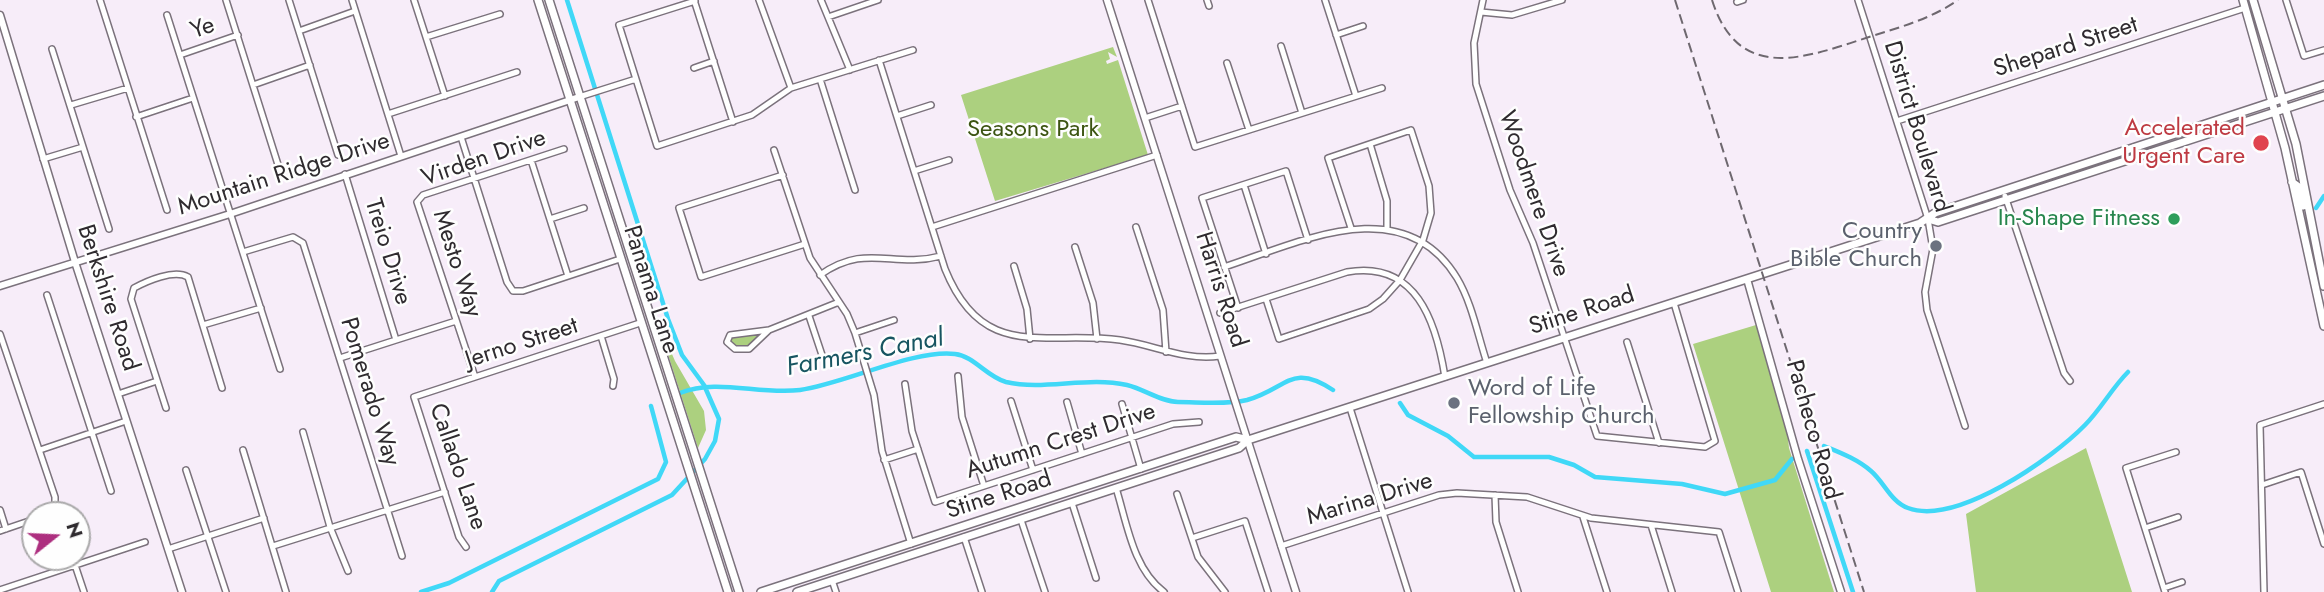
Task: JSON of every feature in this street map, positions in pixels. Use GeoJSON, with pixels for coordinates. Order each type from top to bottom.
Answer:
{"type":"FeatureCollection","features":[{"type":"Feature","properties":{"kind":"main road","name":"Panama Lane"},"geometry":{"type":"LineString","coordinates":[[538,0],[728,592]]}},
{"type":"Feature","properties":{"kind":"main road","name":"Panama Lane"},"geometry":{"type":"LineString","coordinates":[[549,0],[740,592]]}},
{"type":"Feature","properties":{"kind":"main road"},"geometry":{"type":"LineString","coordinates":[[2253,0],[2286,108],[2324,286]]}},
{"type":"Feature","properties":{"kind":"main road"},"geometry":{"type":"LineString","coordinates":[[2244,4],[2251,11],[2265,37]]}},
{"type":"Feature","properties":{"kind":"main road"},"geometry":{"type":"LineString","coordinates":[[2244,4],[2276,112],[2324,326]]}},
{"type":"Feature","properties":{"kind":"main road","name":"Stine Road"},"geometry":{"type":"LineString","coordinates":[[797,592],[1239,448],[1248,440],[1747,279],[1928,219],[1935,213],[2003,190],[2324,85]]}},
{"type":"Feature","properties":{"kind":"main road","name":"Stine Road"},"geometry":{"type":"LineString","coordinates":[[1928,219],[1938,222],[2324,96]]}},
{"type":"Feature","properties":{"kind":"main road"},"geometry":{"type":"LineString","coordinates":[[2175,144],[2179,138],[2213,122]]}},
{"type":"Feature","properties":{"kind":"main road"},"geometry":{"type":"LineString","coordinates":[[2101,168],[2103,163],[2136,147]]}},
{"type":"Feature","properties":{"kind":"main road"},"geometry":{"type":"LineString","coordinates":[[2067,179],[2068,174],[2097,160]]}},
{"type":"Feature","properties":{"kind":"main road"},"geometry":{"type":"LineString","coordinates":[[2292,182],[2299,187],[2304,214],[2311,222]]}},
{"type":"Feature","properties":{"kind":"main road"},"geometry":{"type":"LineString","coordinates":[[620,259],[628,264],[642,291]]}},
{"type":"Feature","properties":{"kind":"main road"},"geometry":{"type":"LineString","coordinates":[[2315,290],[2320,292],[2324,306]]}},
{"type":"Feature","properties":{"kind":"main road"},"geometry":{"type":"LineString","coordinates":[[640,323],[651,337],[657,339]]}},
{"type":"Feature","properties":{"kind":"main road","name":"Stine Road"},"geometry":{"type":"LineString","coordinates":[[761,592],[1236,437],[1248,440]]}},
{"type":"Feature","properties":{"kind":"main road"},"geometry":{"type":"LineString","coordinates":[[1116,488],[1121,481],[1161,463]]}},
{"type":"Feature","properties":{"kind":"main road"},"geometry":{"type":"LineString","coordinates":[[964,537],[993,517]]}},
{"type":"Feature","properties":{"kind":"main road"},"geometry":{"type":"LineString","coordinates":[[877,565],[908,550],[911,544]]}},
{"type":"Feature","properties":{"kind":"street"},"geometry":{"type":"LineString","coordinates":[[100,0],[167,211]]}},
{"type":"Feature","properties":{"kind":"street"},"geometry":{"type":"LineString","coordinates":[[226,0],[280,171]]}},
{"type":"Feature","properties":{"kind":"street"},"geometry":{"type":"LineString","coordinates":[[289,0],[338,155]]}},
{"type":"Feature","properties":{"kind":"street"},"geometry":{"type":"LineString","coordinates":[[352,0],[401,156]]}},
{"type":"Feature","properties":{"kind":"street"},"geometry":{"type":"LineString","coordinates":[[414,0],[445,96]]}},
{"type":"Feature","properties":{"kind":"street"},"geometry":{"type":"LineString","coordinates":[[759,0],[791,89]]}},
{"type":"Feature","properties":{"kind":"street"},"geometry":{"type":"LineString","coordinates":[[821,0],[850,70]]}},
{"type":"Feature","properties":{"kind":"street"},"geometry":{"type":"LineString","coordinates":[[828,17],[878,0]]}},
{"type":"Feature","properties":{"kind":"street","name":"Harris Road"},"geometry":{"type":"LineString","coordinates":[[1107,0],[1296,592]]}},
{"type":"Feature","properties":{"kind":"street"},"geometry":{"type":"LineString","coordinates":[[1148,0],[1195,147],[1382,88]]}},
{"type":"Feature","properties":{"kind":"street"},"geometry":{"type":"LineString","coordinates":[[1325,0],[1356,96]]}},
{"type":"Feature","properties":{"kind":"street","name":"Woodmere Drive"},"geometry":{"type":"LineString","coordinates":[[1483,0],[1473,56],[1476,84],[1510,190],[1533,243],[1566,338],[1597,436],[1659,443]]}},
{"type":"Feature","properties":{"kind":"street"},"geometry":{"type":"LineString","coordinates":[[1481,12],[1512,15],[1562,0]]}},
{"type":"Feature","properties":{"kind":"street","name":"District Boulevard"},"geometry":{"type":"LineString","coordinates":[[1858,0],[1928,219],[1933,249],[1925,292],[1927,310],[1965,426]]}},
{"type":"Feature","properties":{"kind":"street"},"geometry":{"type":"LineString","coordinates":[[2286,0],[2304,56],[2324,50]]}},
{"type":"Feature","properties":{"kind":"street"},"geometry":{"type":"LineString","coordinates":[[733,122],[694,1],[619,25],[657,146],[733,122],[752,115],[791,89],[913,50]]}},
{"type":"Feature","properties":{"kind":"street","name":"Shepard Street"},"geometry":{"type":"LineString","coordinates":[[1897,121],[2244,4]]}},
{"type":"Feature","properties":{"kind":"street"},"geometry":{"type":"LineString","coordinates":[[299,31],[355,11]]}},
{"type":"Feature","properties":{"kind":"street"},"geometry":{"type":"LineString","coordinates":[[426,37],[500,14]]}},
{"type":"Feature","properties":{"kind":"street","name":"Berkshire Road"},"geometry":{"type":"LineString","coordinates":[[0,15],[75,262],[182,592]]}},
{"type":"Feature","properties":{"kind":"street"},"geometry":{"type":"LineString","coordinates":[[167,15],[280,369]]}},
{"type":"Feature","properties":{"kind":"street"},"geometry":{"type":"LineString","coordinates":[[1336,35],[1363,26]]}},
{"type":"Feature","properties":{"kind":"street","name":"Ye"},"geometry":{"type":"LineString","coordinates":[[180,55],[238,35]]}},
{"type":"Feature","properties":{"kind":"street"},"geometry":{"type":"LineString","coordinates":[[1281,46],[1302,113]]}},
{"type":"Feature","properties":{"kind":"street"},"geometry":{"type":"LineString","coordinates":[[52,49],[72,105],[109,229]]}},
{"type":"Feature","properties":{"kind":"street"},"geometry":{"type":"LineString","coordinates":[[879,60],[941,256],[953,287],[974,313],[1000,330],[1030,339],[1122,340],[1189,357],[1220,356]]}},
{"type":"Feature","properties":{"kind":"street"},"geometry":{"type":"LineString","coordinates":[[694,68],[714,61]]}},
{"type":"Feature","properties":{"kind":"street"},"geometry":{"type":"LineString","coordinates":[[1227,63],[1249,130]]}},
{"type":"Feature","properties":{"kind":"street"},"geometry":{"type":"LineString","coordinates":[[253,85],[310,65]]}},
{"type":"Feature","properties":{"kind":"street"},"geometry":{"type":"LineString","coordinates":[[388,114],[517,72]]}},
{"type":"Feature","properties":{"kind":"street"},"geometry":{"type":"LineString","coordinates":[[579,97],[636,79]]}},
{"type":"Feature","properties":{"kind":"street"},"geometry":{"type":"LineString","coordinates":[[820,79],[855,190]]}},
{"type":"Feature","properties":{"kind":"street"},"geometry":{"type":"LineString","coordinates":[[72,105],[128,88]]}},
{"type":"Feature","properties":{"kind":"street","name":"Mountain Ridge Drive"},"geometry":{"type":"LineString","coordinates":[[0,286],[230,215],[579,97]]}},
{"type":"Feature","properties":{"kind":"street"},"geometry":{"type":"LineString","coordinates":[[136,117],[193,98]]}},
{"type":"Feature","properties":{"kind":"street"},"geometry":{"type":"LineString","coordinates":[[897,116],[931,105]]}},
{"type":"Feature","properties":{"kind":"street"},"geometry":{"type":"LineString","coordinates":[[1144,118],[1182,106]]}},
{"type":"Feature","properties":{"kind":"street"},"geometry":{"type":"LineString","coordinates":[[1266,299],[1279,339],[1369,309],[1383,299],[1400,280],[1422,243],[1430,222],[1431,194],[1411,130],[1328,158],[1351,228]]}},
{"type":"Feature","properties":{"kind":"street"},"geometry":{"type":"LineString","coordinates":[[461,137],[507,282],[513,291],[523,291],[620,259]]}},
{"type":"Feature","properties":{"kind":"street"},"geometry":{"type":"LineString","coordinates":[[1370,144],[1387,201],[1387,230]]}},
{"type":"Feature","properties":{"kind":"street"},"geometry":{"type":"LineString","coordinates":[[43,159],[83,147]]}},
{"type":"Feature","properties":{"kind":"street","name":"Virden Drive"},"geometry":{"type":"LineString","coordinates":[[417,202],[423,195],[564,149]]}},
{"type":"Feature","properties":{"kind":"street"},"geometry":{"type":"LineString","coordinates":[[774,150],[805,244],[820,275],[839,302],[855,333],[870,379],[884,460],[911,544]]}},
{"type":"Feature","properties":{"kind":"street"},"geometry":{"type":"LineString","coordinates":[[932,227],[1157,155]]}},
{"type":"Feature","properties":{"kind":"street"},"geometry":{"type":"LineString","coordinates":[[531,160],[568,276]]}},
{"type":"Feature","properties":{"kind":"street"},"geometry":{"type":"LineString","coordinates":[[914,171],[949,160]]}},
{"type":"Feature","properties":{"kind":"street"},"geometry":{"type":"LineString","coordinates":[[1238,308],[1202,198],[1286,171],[1308,240]]}},
{"type":"Feature","properties":{"kind":"street","name":"Treio Drive"},"geometry":{"type":"LineString","coordinates":[[345,174],[396,340]]}},
{"type":"Feature","properties":{"kind":"street"},"geometry":{"type":"LineString","coordinates":[[783,175],[679,208],[701,277],[805,244]]}},
{"type":"Feature","properties":{"kind":"street"},"geometry":{"type":"LineString","coordinates":[[1244,185],[1266,254]]}},
{"type":"Feature","properties":{"kind":"street"},"geometry":{"type":"LineString","coordinates":[[2003,190],[2064,373],[2070,382]]}},
{"type":"Feature","properties":{"kind":"street","name":"Mesto Way"},"geometry":{"type":"LineString","coordinates":[[417,202],[475,377]]}},
{"type":"Feature","properties":{"kind":"street"},"geometry":{"type":"LineString","coordinates":[[550,219],[584,208]]}},
{"type":"Feature","properties":{"kind":"street"},"geometry":{"type":"LineString","coordinates":[[1136,227],[1163,310],[1166,352]]}},
{"type":"Feature","properties":{"kind":"street"},"geometry":{"type":"LineString","coordinates":[[1224,267],[1351,228],[1387,230],[1422,243],[1442,259],[1461,285],[1487,363]]}},
{"type":"Feature","properties":{"kind":"street","name":"Pomerado Way"},"geometry":{"type":"LineString","coordinates":[[243,252],[286,239],[299,239],[340,358],[402,556]]}},
{"type":"Feature","properties":{"kind":"street"},"geometry":{"type":"LineString","coordinates":[[1075,247],[1096,315],[1097,339]]}},
{"type":"Feature","properties":{"kind":"street"},"geometry":{"type":"LineString","coordinates":[[820,275],[843,261],[859,256],[912,261],[941,256]]}},
{"type":"Feature","properties":{"kind":"street"},"geometry":{"type":"LineString","coordinates":[[1014,266],[1027,309],[1030,339]]}},
{"type":"Feature","properties":{"kind":"street"},"geometry":{"type":"LineString","coordinates":[[1220,313],[1357,271],[1375,271],[1400,280],[1422,303],[1445,377]]}},
{"type":"Feature","properties":{"kind":"street"},"geometry":{"type":"LineString","coordinates":[[166,408],[131,293],[141,285],[175,274],[188,277],[222,388]]}},
{"type":"Feature","properties":{"kind":"street","name":"Pacheco Road"},"geometry":{"type":"LineString","coordinates":[[1747,279],[1798,459],[1841,592]]}},
{"type":"Feature","properties":{"kind":"street"},"geometry":{"type":"LineString","coordinates":[[47,295],[111,491]]}},
{"type":"Feature","properties":{"kind":"street"},"geometry":{"type":"LineString","coordinates":[[769,330],[749,349],[735,349],[727,342],[730,335],[769,330],[839,302]]}},
{"type":"Feature","properties":{"kind":"street"},"geometry":{"type":"LineString","coordinates":[[1627,342],[1659,443],[1704,447],[1714,444],[1715,434],[1674,303]]}},
{"type":"Feature","properties":{"kind":"street"},"geometry":{"type":"LineString","coordinates":[[204,325],[261,308]]}},
{"type":"Feature","properties":{"kind":"street"},"geometry":{"type":"LineString","coordinates":[[809,316],[823,358]]}},
{"type":"Feature","properties":{"kind":"street"},"geometry":{"type":"LineString","coordinates":[[855,333],[894,320]]}},
{"type":"Feature","properties":{"kind":"street","name":"Treio Drive"},"geometry":{"type":"LineString","coordinates":[[340,358],[456,321]]}},
{"type":"Feature","properties":{"kind":"street","name":"Jerno Street"},"geometry":{"type":"LineString","coordinates":[[414,397],[640,323]]}},
{"type":"Feature","properties":{"kind":"street"},"geometry":{"type":"LineString","coordinates":[[0,334],[55,501]]}},
{"type":"Feature","properties":{"kind":"street"},"geometry":{"type":"LineString","coordinates":[[601,336],[614,379],[613,386]]}},
{"type":"Feature","properties":{"kind":"street"},"geometry":{"type":"LineString","coordinates":[[958,376],[962,417],[984,485]]}},
{"type":"Feature","properties":{"kind":"street"},"geometry":{"type":"LineString","coordinates":[[118,394],[157,381]]}},
{"type":"Feature","properties":{"kind":"street"},"geometry":{"type":"LineString","coordinates":[[884,460],[918,449],[905,384]]}},
{"type":"Feature","properties":{"kind":"street","name":"Callado Lane"},"geometry":{"type":"LineString","coordinates":[[414,397],[459,537],[466,547]]}},
{"type":"Feature","properties":{"kind":"street"},"geometry":{"type":"LineString","coordinates":[[1011,401],[1033,470]]}},
{"type":"Feature","properties":{"kind":"street"},"geometry":{"type":"LineString","coordinates":[[1067,402],[1082,454]]}},
{"type":"Feature","properties":{"kind":"street"},"geometry":{"type":"LineString","coordinates":[[1122,404],[1141,469]]}},
{"type":"Feature","properties":{"kind":"street"},"geometry":{"type":"LineString","coordinates":[[2264,592],[2260,425],[2324,404]]}},
{"type":"Feature","properties":{"kind":"street"},"geometry":{"type":"LineString","coordinates":[[1350,408],[1408,592]]}},
{"type":"Feature","properties":{"kind":"street"},"geometry":{"type":"LineString","coordinates":[[40,450],[127,421]]}},
{"type":"Feature","properties":{"kind":"street","name":"Autumn Crest Drive"},"geometry":{"type":"LineString","coordinates":[[918,449],[934,502],[1173,424],[1199,422]]}},
{"type":"Feature","properties":{"kind":"street"},"geometry":{"type":"LineString","coordinates":[[303,432],[330,527],[348,571]]}},
{"type":"Feature","properties":{"kind":"street"},"geometry":{"type":"LineString","coordinates":[[243,450],[286,592]]}},
{"type":"Feature","properties":{"kind":"street"},"geometry":{"type":"LineString","coordinates":[[2176,452],[2126,468],[2164,590],[2182,582]]}},
{"type":"Feature","properties":{"kind":"street"},"geometry":{"type":"LineString","coordinates":[[186,470],[226,592]]}},
{"type":"Feature","properties":{"kind":"street"},"geometry":{"type":"LineString","coordinates":[[2262,485],[2301,472],[2324,544]]}},
{"type":"Feature","properties":{"kind":"street"},"geometry":{"type":"LineString","coordinates":[[1116,488],[1140,563],[1151,582],[1164,592]]}},
{"type":"Feature","properties":{"kind":"street"},"geometry":{"type":"LineString","coordinates":[[273,546],[444,492]]}},
{"type":"Feature","properties":{"kind":"street"},"geometry":{"type":"LineString","coordinates":[[1177,494],[1202,564],[1226,592]]}},
{"type":"Feature","properties":{"kind":"street","name":"Marina Drive"},"geometry":{"type":"LineString","coordinates":[[1281,546],[1448,494],[1538,499],[1583,517],[1719,532],[1738,592]]}},
{"type":"Feature","properties":{"kind":"street"},"geometry":{"type":"LineString","coordinates":[[1495,495],[1496,522],[1518,592]]}},
{"type":"Feature","properties":{"kind":"street"},"geometry":{"type":"LineString","coordinates":[[1072,503],[1096,578]]}},
{"type":"Feature","properties":{"kind":"street"},"geometry":{"type":"LineString","coordinates":[[0,510],[3,530],[21,524]]}},
{"type":"Feature","properties":{"kind":"street"},"geometry":{"type":"LineString","coordinates":[[168,549],[264,517]]}},
{"type":"Feature","properties":{"kind":"street"},"geometry":{"type":"LineString","coordinates":[[1583,517],[1607,592]]}},
{"type":"Feature","properties":{"kind":"street"},"geometry":{"type":"LineString","coordinates":[[2145,528],[2178,517]]}},
{"type":"Feature","properties":{"kind":"street"},"geometry":{"type":"LineString","coordinates":[[1021,520],[1045,592]]}},
{"type":"Feature","properties":{"kind":"street"},"geometry":{"type":"LineString","coordinates":[[1192,538],[1245,521],[1268,592]]}},
{"type":"Feature","properties":{"kind":"street"},"geometry":{"type":"LineString","coordinates":[[1651,525],[1672,592]]}},
{"type":"Feature","properties":{"kind":"street"},"geometry":{"type":"LineString","coordinates":[[964,537],[982,592]]}},
{"type":"Feature","properties":{"kind":"street"},"geometry":{"type":"LineString","coordinates":[[91,560],[145,542]]}},
{"type":"Feature","properties":{"kind":"street"},"geometry":{"type":"LineString","coordinates":[[0,590],[56,571]]}},
{"type":"Feature","properties":{"kind":"street"},"geometry":{"type":"LineString","coordinates":[[77,571],[84,592]]}},
{"type":"Feature","properties":{"kind":"street"},"geometry":{"type":"LineString","coordinates":[[832,580],[836,592]]}},
{"type":"Feature","properties":{"kind":"street"},"geometry":{"type":"LineString","coordinates":[[22,582],[26,592]]}},
{"type":"Feature","properties":{"kind":"green space","name":"Seasons Park"},"geometry":{"type":"Polygon","coordinates":[[[1113,47],[1117,57],[1108,52],[1110,59],[1106,61],[1107,64],[1118,60],[1148,155],[995,201],[961,95],[1113,47]]]}},
{"type":"Feature","properties":{"kind":"green space"},"geometry":{"type":"Polygon","coordinates":[[[656,317],[675,361],[704,411],[706,430],[698,448],[656,317]]]}},
{"type":"Feature","properties":{"kind":"green space"},"geometry":{"type":"Polygon","coordinates":[[[1756,325],[1786,420],[1789,448],[1834,592],[1771,592],[1693,344],[1756,325]]]}},
{"type":"Feature","properties":{"kind":"green space"},"geometry":{"type":"Polygon","coordinates":[[[769,330],[752,346],[731,347],[728,337],[769,330]]]}},
{"type":"Feature","properties":{"kind":"green space"},"geometry":{"type":"Polygon","coordinates":[[[2086,448],[2132,592],[1976,592],[1966,514],[2086,448]]]}},
{"type":"Feature","properties":{"kind":"waterway"},"geometry":{"type":"LineString","coordinates":[[492,592],[499,581],[672,495],[705,459],[715,441],[719,419],[704,385],[682,355],[668,319],[567,0]]}},
{"type":"Feature","properties":{"kind":"waterway","name":"Farmers Canal"},"geometry":{"type":"LineString","coordinates":[[2316,208],[2324,196]]}},
{"type":"Feature","properties":{"kind":"waterway","name":"Farmers Canal"},"geometry":{"type":"LineString","coordinates":[[680,393],[709,387],[800,390],[938,354],[962,356],[1006,382],[1035,385],[1112,383],[1127,385],[1172,401],[1239,402],[1298,378],[1319,382],[1333,390]]}},
{"type":"Feature","properties":{"kind":"waterway","name":"Farmers Canal"},"geometry":{"type":"LineString","coordinates":[[1824,446],[1866,467],[1892,497],[1908,508],[1928,511],[1951,507],[1976,499],[2002,486],[2050,455],[2085,425],[2128,372]]}},
{"type":"Feature","properties":{"kind":"waterway","name":"Farmers Canal"},"geometry":{"type":"LineString","coordinates":[[1400,403],[1408,415],[1448,436],[1474,457],[1549,457],[1574,465],[1595,477],[1682,484],[1725,494],[1775,480],[1792,459]]}},
{"type":"Feature","properties":{"kind":"waterway","name":"Farmers Canal"},"geometry":{"type":"LineString","coordinates":[[421,592],[449,583],[658,479],[666,462],[651,406]]}},
{"type":"Feature","properties":{"kind":"waterway"},"geometry":{"type":"LineString","coordinates":[[1807,451],[1853,592]]}},
{"type":"Feature","properties":{"kind":"railway"},"geometry":{"type":"LineString","coordinates":[[1675,0],[1864,592]]}},
{"type":"Feature","properties":{"kind":"railway"},"geometry":{"type":"LineString","coordinates":[[1712,0],[1724,27],[1739,44],[1757,54],[1777,58],[1822,52],[1846,45],[1915,22],[1958,0]]}},
{"type":"Feature","properties":{"kind":"place","name":"Accelerated Urgent Care"},"geometry":{"type":"Point","coordinates":[2261,143]}},
{"type":"Feature","properties":{"kind":"place","name":"In-Shape Fitness"},"geometry":{"type":"Point","coordinates":[2174,219]}},
{"type":"Feature","properties":{"kind":"place","name":"Country Bible Church"},"geometry":{"type":"Point","coordinates":[1936,246]}},
{"type":"Feature","properties":{"kind":"place","name":"Word of Life Fellowship Church"},"geometry":{"type":"Point","coordinates":[1454,403]}}]}
